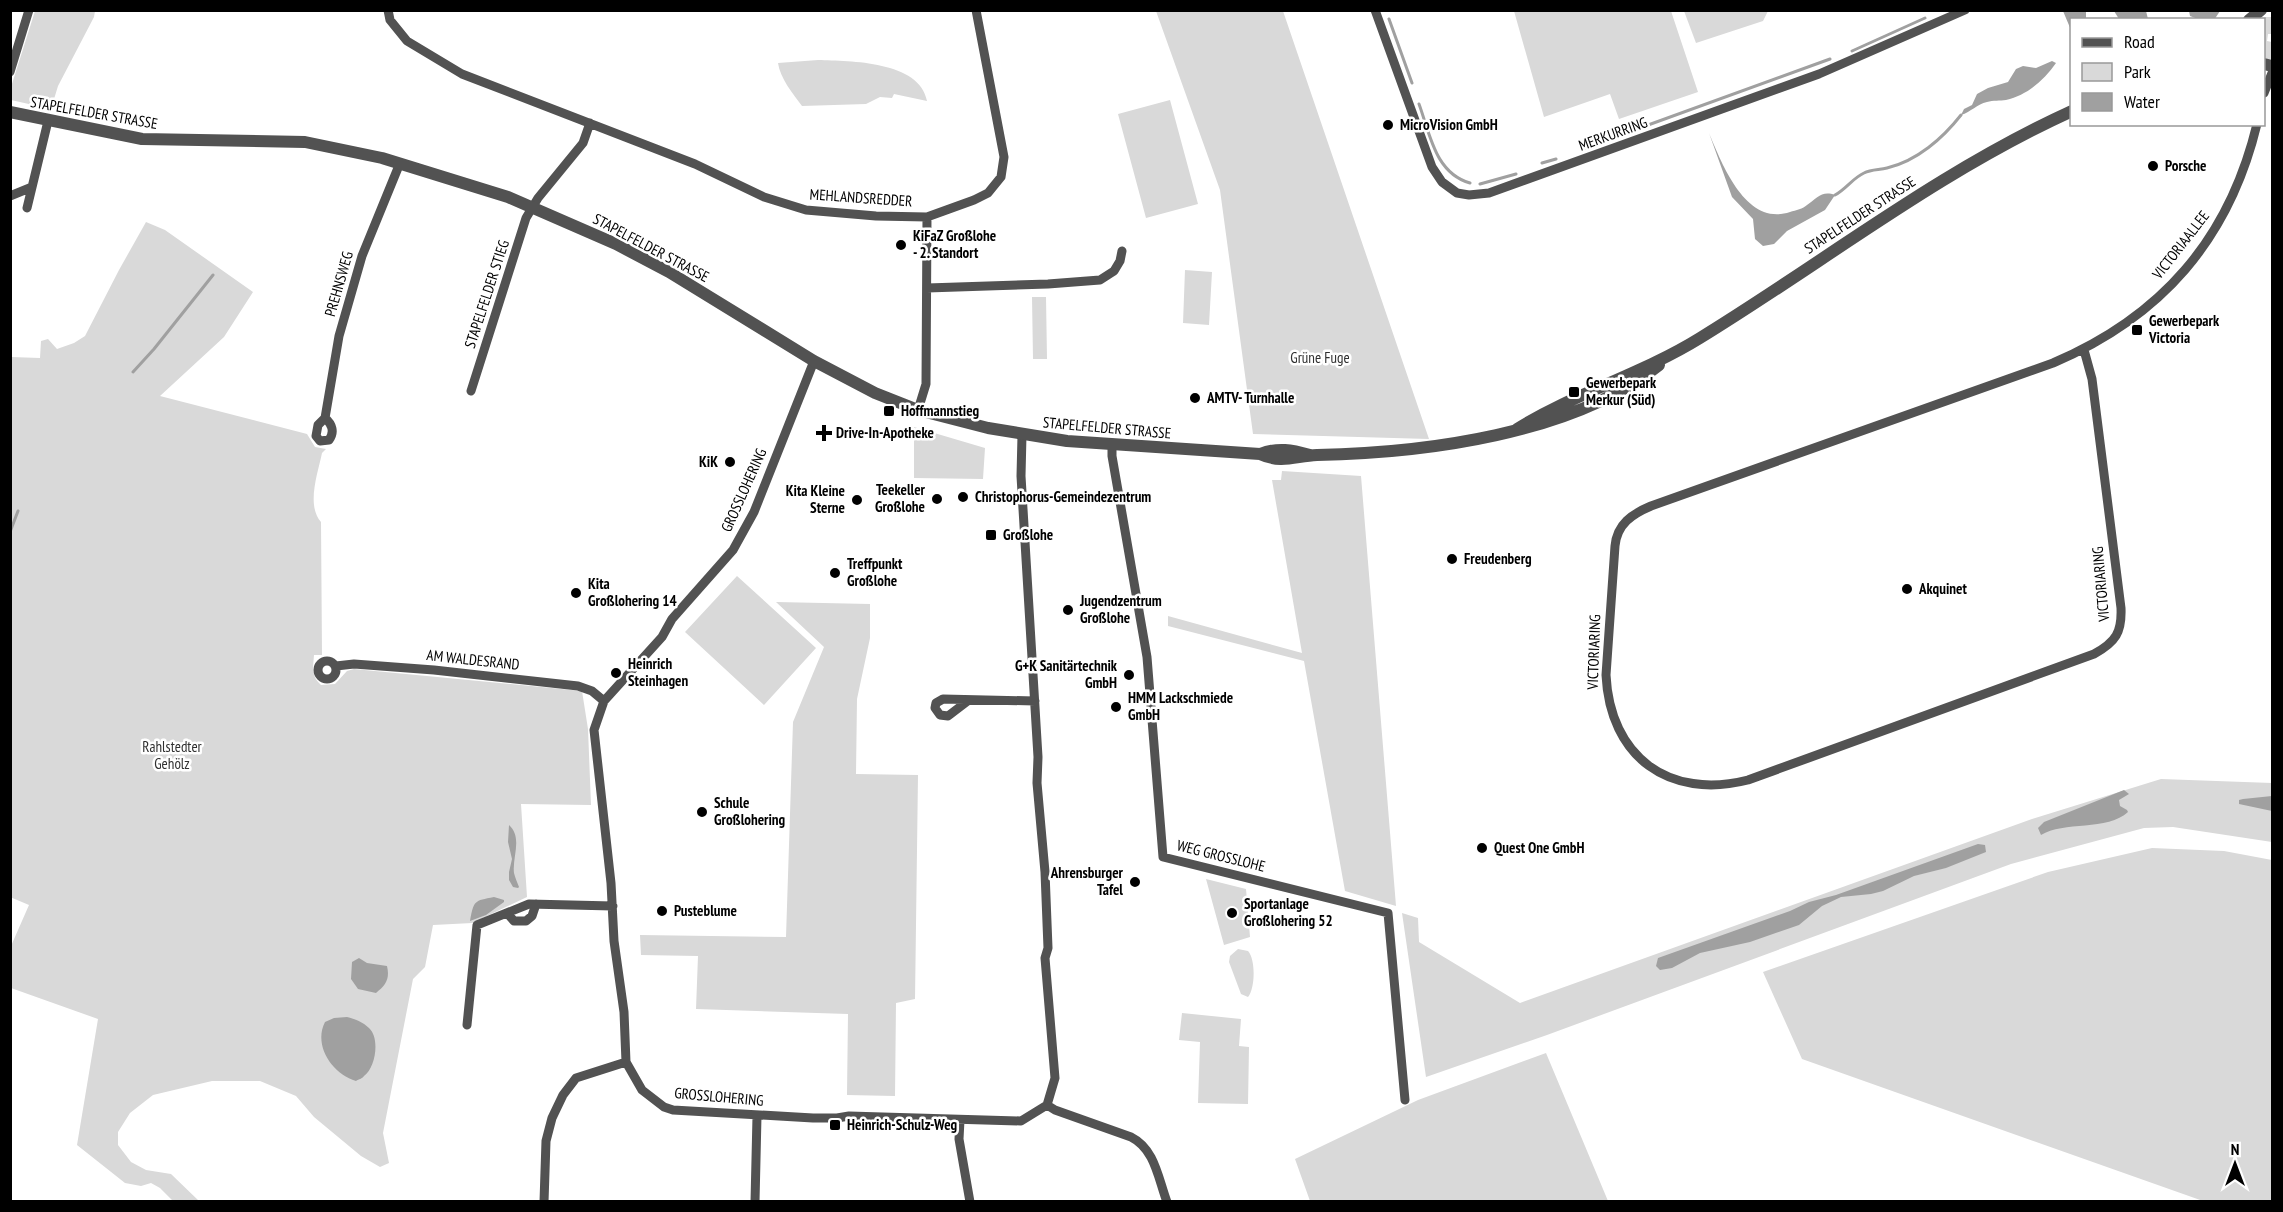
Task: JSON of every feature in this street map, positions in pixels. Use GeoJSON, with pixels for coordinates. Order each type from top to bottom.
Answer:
{"type":"FeatureCollection","features":[{"type":"Feature","properties":{"kind":"street"},"geometry":{"type":"LineString","coordinates":[[10,72],[29,10]]}},
{"type":"Feature","properties":{"kind":"street","name":"MEHLANDSREDDER"},"geometry":{"type":"LineString","coordinates":[[388,10],[390,20],[403,37],[433,58],[462,74],[695,164],[779,203],[806,210],[876,216],[927,217],[974,201],[988,193],[996,186],[1004,167],[976,10]]}},
{"type":"Feature","properties":{"kind":"street","name":"MERKURRING"},"geometry":{"type":"LineString","coordinates":[[1375,10],[1435,172],[1452,190],[1463,195],[1476,195],[1570,166],[1819,74],[1965,10]]}},
{"type":"Feature","properties":{"kind":"street"},"geometry":{"type":"LineString","coordinates":[[2265,91],[2272,74]]}},
{"type":"Feature","properties":{"kind":"street","name":"STAPELFELDER STRASSE"},"geometry":{"type":"LineString","coordinates":[[10,112],[122,136],[159,141],[306,142],[335,147],[400,164],[532,206],[616,244],[669,272],[814,361],[875,393],[918,410],[1022,435],[1112,444],[1260,454],[1271,450],[1291,450],[1310,455],[1422,448],[1464,442],[1517,429],[1600,402],[1644,378],[1672,355],[1943,179],[2007,142],[2070,112]]}},
{"type":"Feature","properties":{"kind":"street"},"geometry":{"type":"LineString","coordinates":[[27,208],[48,121]]}},
{"type":"Feature","properties":{"kind":"street"},"geometry":{"type":"LineString","coordinates":[[532,206],[583,143],[590,123]]}},
{"type":"Feature","properties":{"kind":"street","name":"VICTORIAALLEE"},"geometry":{"type":"LineString","coordinates":[[2084,350],[2115,332],[2151,305],[2192,262],[2233,196],[2248,157],[2256,126]]}},
{"type":"Feature","properties":{"kind":"street","name":"PREHNSWEG"},"geometry":{"type":"LineString","coordinates":[[325,418],[339,336],[362,256],[400,164]]}},
{"type":"Feature","properties":{"kind":"street"},"geometry":{"type":"LineString","coordinates":[[10,196],[32,187]]}},
{"type":"Feature","properties":{"kind":"street","name":"STAPELFELDER STIEG"},"geometry":{"type":"LineString","coordinates":[[471,391],[526,218],[532,206]]}},
{"type":"Feature","properties":{"kind":"street"},"geometry":{"type":"LineString","coordinates":[[918,410],[926,384],[927,217]]}},
{"type":"Feature","properties":{"kind":"street"},"geometry":{"type":"LineString","coordinates":[[927,288],[1048,284],[1100,279],[1114,271],[1120,261],[1122,251]]}},
{"type":"Feature","properties":{"kind":"street","name":"VICTORIARING"},"geometry":{"type":"LineString","coordinates":[[2084,350],[2092,379],[2121,608],[2120,627],[2112,643],[2094,654],[1748,780],[1703,786],[1674,780],[1648,766],[1637,755],[1623,738],[1615,722],[1607,692],[1606,675],[1616,537],[1623,524],[1638,512],[1651,506],[2084,350]]}},
{"type":"Feature","properties":{"kind":"street","name":"STAPELFELDER STRASSE"},"geometry":{"type":"LineString","coordinates":[[1517,429],[1546,411],[1672,355]]}},
{"type":"Feature","properties":{"kind":"street","name":"GROSSLOHERING"},"geometry":{"type":"LineString","coordinates":[[814,361],[754,512],[733,550],[672,619],[662,637],[604,701],[594,730],[613,906],[614,941],[624,1012],[626,1062],[642,1090],[664,1107],[673,1110],[757,1116],[1021,1121],[1047,1105]]}},
{"type":"Feature","properties":{"kind":"street"},"geometry":{"type":"LineString","coordinates":[[1022,435],[1021,476],[1038,758],[1036,783],[1045,872],[1048,948],[1045,958],[1054,1078],[1047,1105],[1054,1110],[1131,1137],[1143,1144],[1150,1152],[1167,1202]]}},
{"type":"Feature","properties":{"kind":"street","name":"WEG GROSSLOHE"},"geometry":{"type":"LineString","coordinates":[[1112,444],[1112,456],[1147,657],[1163,857],[1388,913],[1405,1100]]}},
{"type":"Feature","properties":{"kind":"street","name":"AM WALDESRAND"},"geometry":{"type":"LineString","coordinates":[[336,666],[354,664],[416,669],[578,686],[592,691],[604,701]]}},
{"type":"Feature","properties":{"kind":"street"},"geometry":{"type":"LineString","coordinates":[[969,700],[1035,701]]}},
{"type":"Feature","properties":{"kind":"street"},"geometry":{"type":"LineString","coordinates":[[467,1025],[477,925],[529,904],[613,906]]}},
{"type":"Feature","properties":{"kind":"street"},"geometry":{"type":"LineString","coordinates":[[507,913],[514,921],[523,923],[532,916],[536,904]]}},
{"type":"Feature","properties":{"kind":"street"},"geometry":{"type":"LineString","coordinates":[[544,1202],[546,1141],[552,1118],[562,1095],[576,1078],[626,1062]]}},
{"type":"Feature","properties":{"kind":"street"},"geometry":{"type":"LineString","coordinates":[[754,1202],[757,1116]]}},
{"type":"Feature","properties":{"kind":"street"},"geometry":{"type":"LineString","coordinates":[[960,1120],[959,1138],[970,1202]]}},
{"type":"Feature","properties":{"kind":"green space"},"geometry":{"type":"Polygon","coordinates":[[[1684,10],[1768,11],[1763,21],[1696,43],[1684,10]]]}},
{"type":"Feature","properties":{"kind":"green space"},"geometry":{"type":"Polygon","coordinates":[[[35,11],[95,11],[58,86],[51,109],[11,100],[11,87],[35,11]]]}},
{"type":"Feature","properties":{"kind":"green space","name":"Grüne Fuge"},"geometry":{"type":"Polygon","coordinates":[[[1156,11],[1283,11],[1429,439],[1253,434],[1220,190],[1156,11]]]}},
{"type":"Feature","properties":{"kind":"green space"},"geometry":{"type":"Polygon","coordinates":[[[1514,11],[1671,11],[1698,92],[1619,119],[1610,94],[1544,117],[1514,11]]]}},
{"type":"Feature","properties":{"kind":"green space"},"geometry":{"type":"Polygon","coordinates":[[[2272,17],[2272,34],[2268,34],[2267,41],[2272,42],[2272,60],[2265,58],[2264,18],[2272,17]]]}},
{"type":"Feature","properties":{"kind":"green space"},"geometry":{"type":"Polygon","coordinates":[[[818,60],[865,63],[898,71],[912,78],[922,88],[927,101],[894,94],[892,98],[880,97],[866,104],[802,106],[784,80],[778,63],[818,60]]]}},
{"type":"Feature","properties":{"kind":"green space"},"geometry":{"type":"Polygon","coordinates":[[[1170,100],[1198,204],[1146,218],[1118,114],[1170,100]]]}},
{"type":"Feature","properties":{"kind":"green space","name":"Rahlstedter Gehölz"},"geometry":{"type":"Polygon","coordinates":[[[146,222],[165,230],[253,292],[224,337],[160,396],[307,434],[315,447],[326,449],[322,453],[314,498],[314,507],[321,522],[322,655],[314,655],[313,668],[318,682],[321,685],[335,684],[347,671],[354,669],[582,691],[588,729],[591,805],[521,804],[527,897],[472,923],[433,925],[425,967],[413,979],[383,1133],[389,1163],[380,1167],[361,1156],[314,1117],[296,1096],[260,1081],[212,1081],[153,1095],[130,1113],[118,1132],[118,1145],[131,1162],[146,1170],[171,1174],[199,1201],[173,1201],[160,1188],[151,1183],[141,1186],[125,1183],[77,1145],[98,1019],[11,988],[11,946],[29,905],[10,897],[11,357],[40,358],[41,341],[48,339],[57,349],[85,336],[146,222]]]}},
{"type":"Feature","properties":{"kind":"green space"},"geometry":{"type":"Polygon","coordinates":[[[1185,270],[1212,272],[1209,325],[1183,323],[1185,270]]]}},
{"type":"Feature","properties":{"kind":"green space"},"geometry":{"type":"Polygon","coordinates":[[[1032,297],[1046,297],[1047,359],[1033,359],[1032,297]]]}},
{"type":"Feature","properties":{"kind":"green space"},"geometry":{"type":"Polygon","coordinates":[[[914,427],[985,448],[983,479],[914,478],[914,427]]]}},
{"type":"Feature","properties":{"kind":"green space"},"geometry":{"type":"Polygon","coordinates":[[[1282,471],[1361,476],[1396,906],[1345,891],[1304,661],[1168,626],[1168,616],[1302,653],[1272,480],[1281,480],[1282,471]]]}},
{"type":"Feature","properties":{"kind":"green space"},"geometry":{"type":"Polygon","coordinates":[[[737,576],[816,648],[764,705],[685,632],[737,576]]]}},
{"type":"Feature","properties":{"kind":"green space"},"geometry":{"type":"Polygon","coordinates":[[[776,602],[870,604],[870,638],[857,699],[856,774],[918,775],[915,999],[896,1003],[895,1096],[847,1095],[848,1014],[696,1009],[698,956],[641,955],[640,935],[786,937],[793,722],[824,647],[776,602]]]}},
{"type":"Feature","properties":{"kind":"green space"},"geometry":{"type":"Polygon","coordinates":[[[2161,779],[2272,783],[2272,842],[2173,827],[2144,828],[2011,864],[1547,1035],[1426,1077],[1402,913],[1418,918],[1419,942],[1520,1003],[2032,819],[2161,779]]]}},
{"type":"Feature","properties":{"kind":"green space"},"geometry":{"type":"Polygon","coordinates":[[[2152,848],[2224,851],[2272,860],[2272,1201],[2203,1201],[1802,1059],[1763,972],[2048,872],[2152,848]]]}},
{"type":"Feature","properties":{"kind":"green space","name":"Sportanlage Großlohering 52"},"geometry":{"type":"Polygon","coordinates":[[[1206,879],[1246,889],[1250,937],[1224,945],[1206,879]]]}},
{"type":"Feature","properties":{"kind":"green space","name":"Sportanlage Großlohering 52"},"geometry":{"type":"Polygon","coordinates":[[[1238,949],[1248,951],[1251,955],[1253,981],[1248,997],[1241,994],[1229,962],[1230,956],[1238,949]]]}},
{"type":"Feature","properties":{"kind":"green space"},"geometry":{"type":"Polygon","coordinates":[[[1182,1013],[1241,1019],[1239,1046],[1249,1047],[1248,1104],[1198,1103],[1200,1042],[1179,1040],[1182,1013]]]}},
{"type":"Feature","properties":{"kind":"green space"},"geometry":{"type":"Polygon","coordinates":[[[1546,1053],[1608,1201],[1310,1201],[1295,1159],[1418,1100],[1546,1053]]]}},
{"type":"Feature","properties":{"kind":"water"},"geometry":{"type":"Polygon","coordinates":[[[2189,10],[2220,11],[2215,18],[2190,16],[2189,10]]]}},
{"type":"Feature","properties":{"kind":"water"},"geometry":{"type":"Polygon","coordinates":[[[2063,11],[2086,11],[2086,18],[2070,18],[2070,28],[2063,11]]]}},
{"type":"Feature","properties":{"kind":"water"},"geometry":{"type":"Polygon","coordinates":[[[2114,11],[2146,11],[2148,18],[2118,18],[2114,11]]]}},
{"type":"Feature","properties":{"kind":"water"},"geometry":{"type":"Polygon","coordinates":[[[2052,61],[2056,63],[2041,81],[2028,91],[2014,98],[1983,103],[1961,115],[1964,109],[1972,105],[1977,94],[2008,82],[2016,69],[2023,66],[2036,68],[2052,61]]]}},
{"type":"Feature","properties":{"kind":"water"},"geometry":{"type":"Polygon","coordinates":[[[1709,133],[1721,161],[1738,190],[1748,202],[1761,210],[1774,214],[1790,212],[1804,208],[1823,194],[1835,195],[1825,210],[1787,231],[1774,244],[1763,246],[1755,239],[1753,219],[1732,197],[1709,133]]]}},
{"type":"Feature","properties":{"kind":"water"},"geometry":{"type":"Polygon","coordinates":[[[2124,790],[2129,794],[2119,800],[2120,806],[2128,812],[2119,818],[2109,822],[2061,828],[2041,835],[2038,828],[2044,822],[2124,790]]]}},
{"type":"Feature","properties":{"kind":"water"},"geometry":{"type":"Polygon","coordinates":[[[2272,796],[2272,811],[2239,804],[2239,800],[2243,799],[2272,796]]]}},
{"type":"Feature","properties":{"kind":"water"},"geometry":{"type":"Polygon","coordinates":[[[509,825],[516,842],[514,873],[518,888],[513,887],[509,880],[512,859],[508,842],[509,825]]]}},
{"type":"Feature","properties":{"kind":"water"},"geometry":{"type":"Polygon","coordinates":[[[1978,844],[1985,845],[1986,852],[1946,868],[1914,876],[1883,891],[1841,897],[1822,906],[1799,925],[1750,942],[1700,953],[1672,968],[1660,970],[1656,966],[1658,958],[1790,911],[1809,902],[1836,895],[1978,844]]]}},
{"type":"Feature","properties":{"kind":"water"},"geometry":{"type":"Polygon","coordinates":[[[494,897],[504,902],[486,915],[470,921],[476,903],[482,899],[494,897]]]}},
{"type":"Feature","properties":{"kind":"water"},"geometry":{"type":"Polygon","coordinates":[[[359,958],[367,963],[387,966],[386,981],[376,993],[358,989],[351,979],[352,962],[359,958]]]}},
{"type":"Feature","properties":{"kind":"water"},"geometry":{"type":"Polygon","coordinates":[[[347,1017],[367,1026],[375,1038],[374,1059],[371,1066],[363,1077],[356,1081],[339,1072],[332,1065],[321,1040],[325,1022],[334,1018],[347,1017]]]}},
{"type":"Feature","properties":{"kind":"waterway"},"geometry":{"type":"LineString","coordinates":[[1852,51],[1925,18]]}},
{"type":"Feature","properties":{"kind":"waterway"},"geometry":{"type":"LineString","coordinates":[[1389,19],[1412,83]]}},
{"type":"Feature","properties":{"kind":"waterway"},"geometry":{"type":"LineString","coordinates":[[1582,149],[1830,59]]}},
{"type":"Feature","properties":{"kind":"waterway"},"geometry":{"type":"LineString","coordinates":[[1419,104],[1441,162],[1458,178],[1470,183]]}},
{"type":"Feature","properties":{"kind":"waterway"},"geometry":{"type":"LineString","coordinates":[[1835,195],[1864,173],[1898,165],[1919,154],[1938,140],[1961,115]]}},
{"type":"Feature","properties":{"kind":"waterway"},"geometry":{"type":"LineString","coordinates":[[1542,163],[1556,159]]}},
{"type":"Feature","properties":{"kind":"waterway"},"geometry":{"type":"LineString","coordinates":[[1480,184],[1516,174]]}},
{"type":"Feature","properties":{"kind":"waterway"},"geometry":{"type":"LineString","coordinates":[[133,372],[213,275]]}},
{"type":"Feature","properties":{"kind":"waterway"},"geometry":{"type":"LineString","coordinates":[[10,532],[18,511]]}},
{"type":"Feature","properties":{"kind":"place","name":"MicroVision GmbH"},"geometry":{"type":"Point","coordinates":[1388,125]}},
{"type":"Feature","properties":{"kind":"place","name":"Porsche"},"geometry":{"type":"Point","coordinates":[2153,166]}},
{"type":"Feature","properties":{"kind":"place","name":"KiFaZ Großlohe - 2. Standort"},"geometry":{"type":"Point","coordinates":[901,245]}},
{"type":"Feature","properties":{"kind":"place","name":"Gewerbepark Victoria"},"geometry":{"type":"Point","coordinates":[2137,330]}},
{"type":"Feature","properties":{"kind":"place","name":"Gewerbepark Merkur (Süd)"},"geometry":{"type":"Point","coordinates":[1574,392]}},
{"type":"Feature","properties":{"kind":"place","name":"AMTV- Turnhalle"},"geometry":{"type":"Point","coordinates":[1195,398]}},
{"type":"Feature","properties":{"kind":"place","name":"Hoffmannstieg"},"geometry":{"type":"Point","coordinates":[889,411]}},
{"type":"Feature","properties":{"kind":"place","name":"Drive-In-Apotheke"},"geometry":{"type":"Point","coordinates":[824,433]}},
{"type":"Feature","properties":{"kind":"place","name":"KiK"},"geometry":{"type":"Point","coordinates":[730,462]}},
{"type":"Feature","properties":{"kind":"place","name":"Christophorus-Gemeindezentrum"},"geometry":{"type":"Point","coordinates":[963,497]}},
{"type":"Feature","properties":{"kind":"place","name":"Teekeller Großlohe"},"geometry":{"type":"Point","coordinates":[937,499]}},
{"type":"Feature","properties":{"kind":"place","name":"Kita Kleine Sterne"},"geometry":{"type":"Point","coordinates":[857,500]}},
{"type":"Feature","properties":{"kind":"place","name":"Großlohe"},"geometry":{"type":"Point","coordinates":[991,535]}},
{"type":"Feature","properties":{"kind":"place","name":"Freudenberg"},"geometry":{"type":"Point","coordinates":[1452,559]}},
{"type":"Feature","properties":{"kind":"place","name":"Treffpunkt Großlohe"},"geometry":{"type":"Point","coordinates":[835,573]}},
{"type":"Feature","properties":{"kind":"place","name":"Akquinet"},"geometry":{"type":"Point","coordinates":[1907,589]}},
{"type":"Feature","properties":{"kind":"place","name":"Kita Großlohering 14"},"geometry":{"type":"Point","coordinates":[576,593]}},
{"type":"Feature","properties":{"kind":"place","name":"Jugendzentrum Großlohe"},"geometry":{"type":"Point","coordinates":[1068,610]}},
{"type":"Feature","properties":{"kind":"place","name":"Heinrich Steinhagen"},"geometry":{"type":"Point","coordinates":[616,673]}},
{"type":"Feature","properties":{"kind":"place","name":"G+K Sanitärtechnik GmbH"},"geometry":{"type":"Point","coordinates":[1129,675]}},
{"type":"Feature","properties":{"kind":"place","name":"HMM Lackschmiede GmbH"},"geometry":{"type":"Point","coordinates":[1116,707]}},
{"type":"Feature","properties":{"kind":"place","name":"Schule Großlohering"},"geometry":{"type":"Point","coordinates":[702,812]}},
{"type":"Feature","properties":{"kind":"place","name":"Quest One GmbH"},"geometry":{"type":"Point","coordinates":[1482,848]}},
{"type":"Feature","properties":{"kind":"place","name":"Ahrensburger Tafel"},"geometry":{"type":"Point","coordinates":[1135,882]}},
{"type":"Feature","properties":{"kind":"place","name":"Pusteblume"},"geometry":{"type":"Point","coordinates":[662,911]}},
{"type":"Feature","properties":{"kind":"place","name":"Sportanlage Großlohering 52"},"geometry":{"type":"Point","coordinates":[1232,913]}},
{"type":"Feature","properties":{"kind":"place","name":"Heinrich-Schulz-Weg"},"geometry":{"type":"Point","coordinates":[835,1125]}}]}
